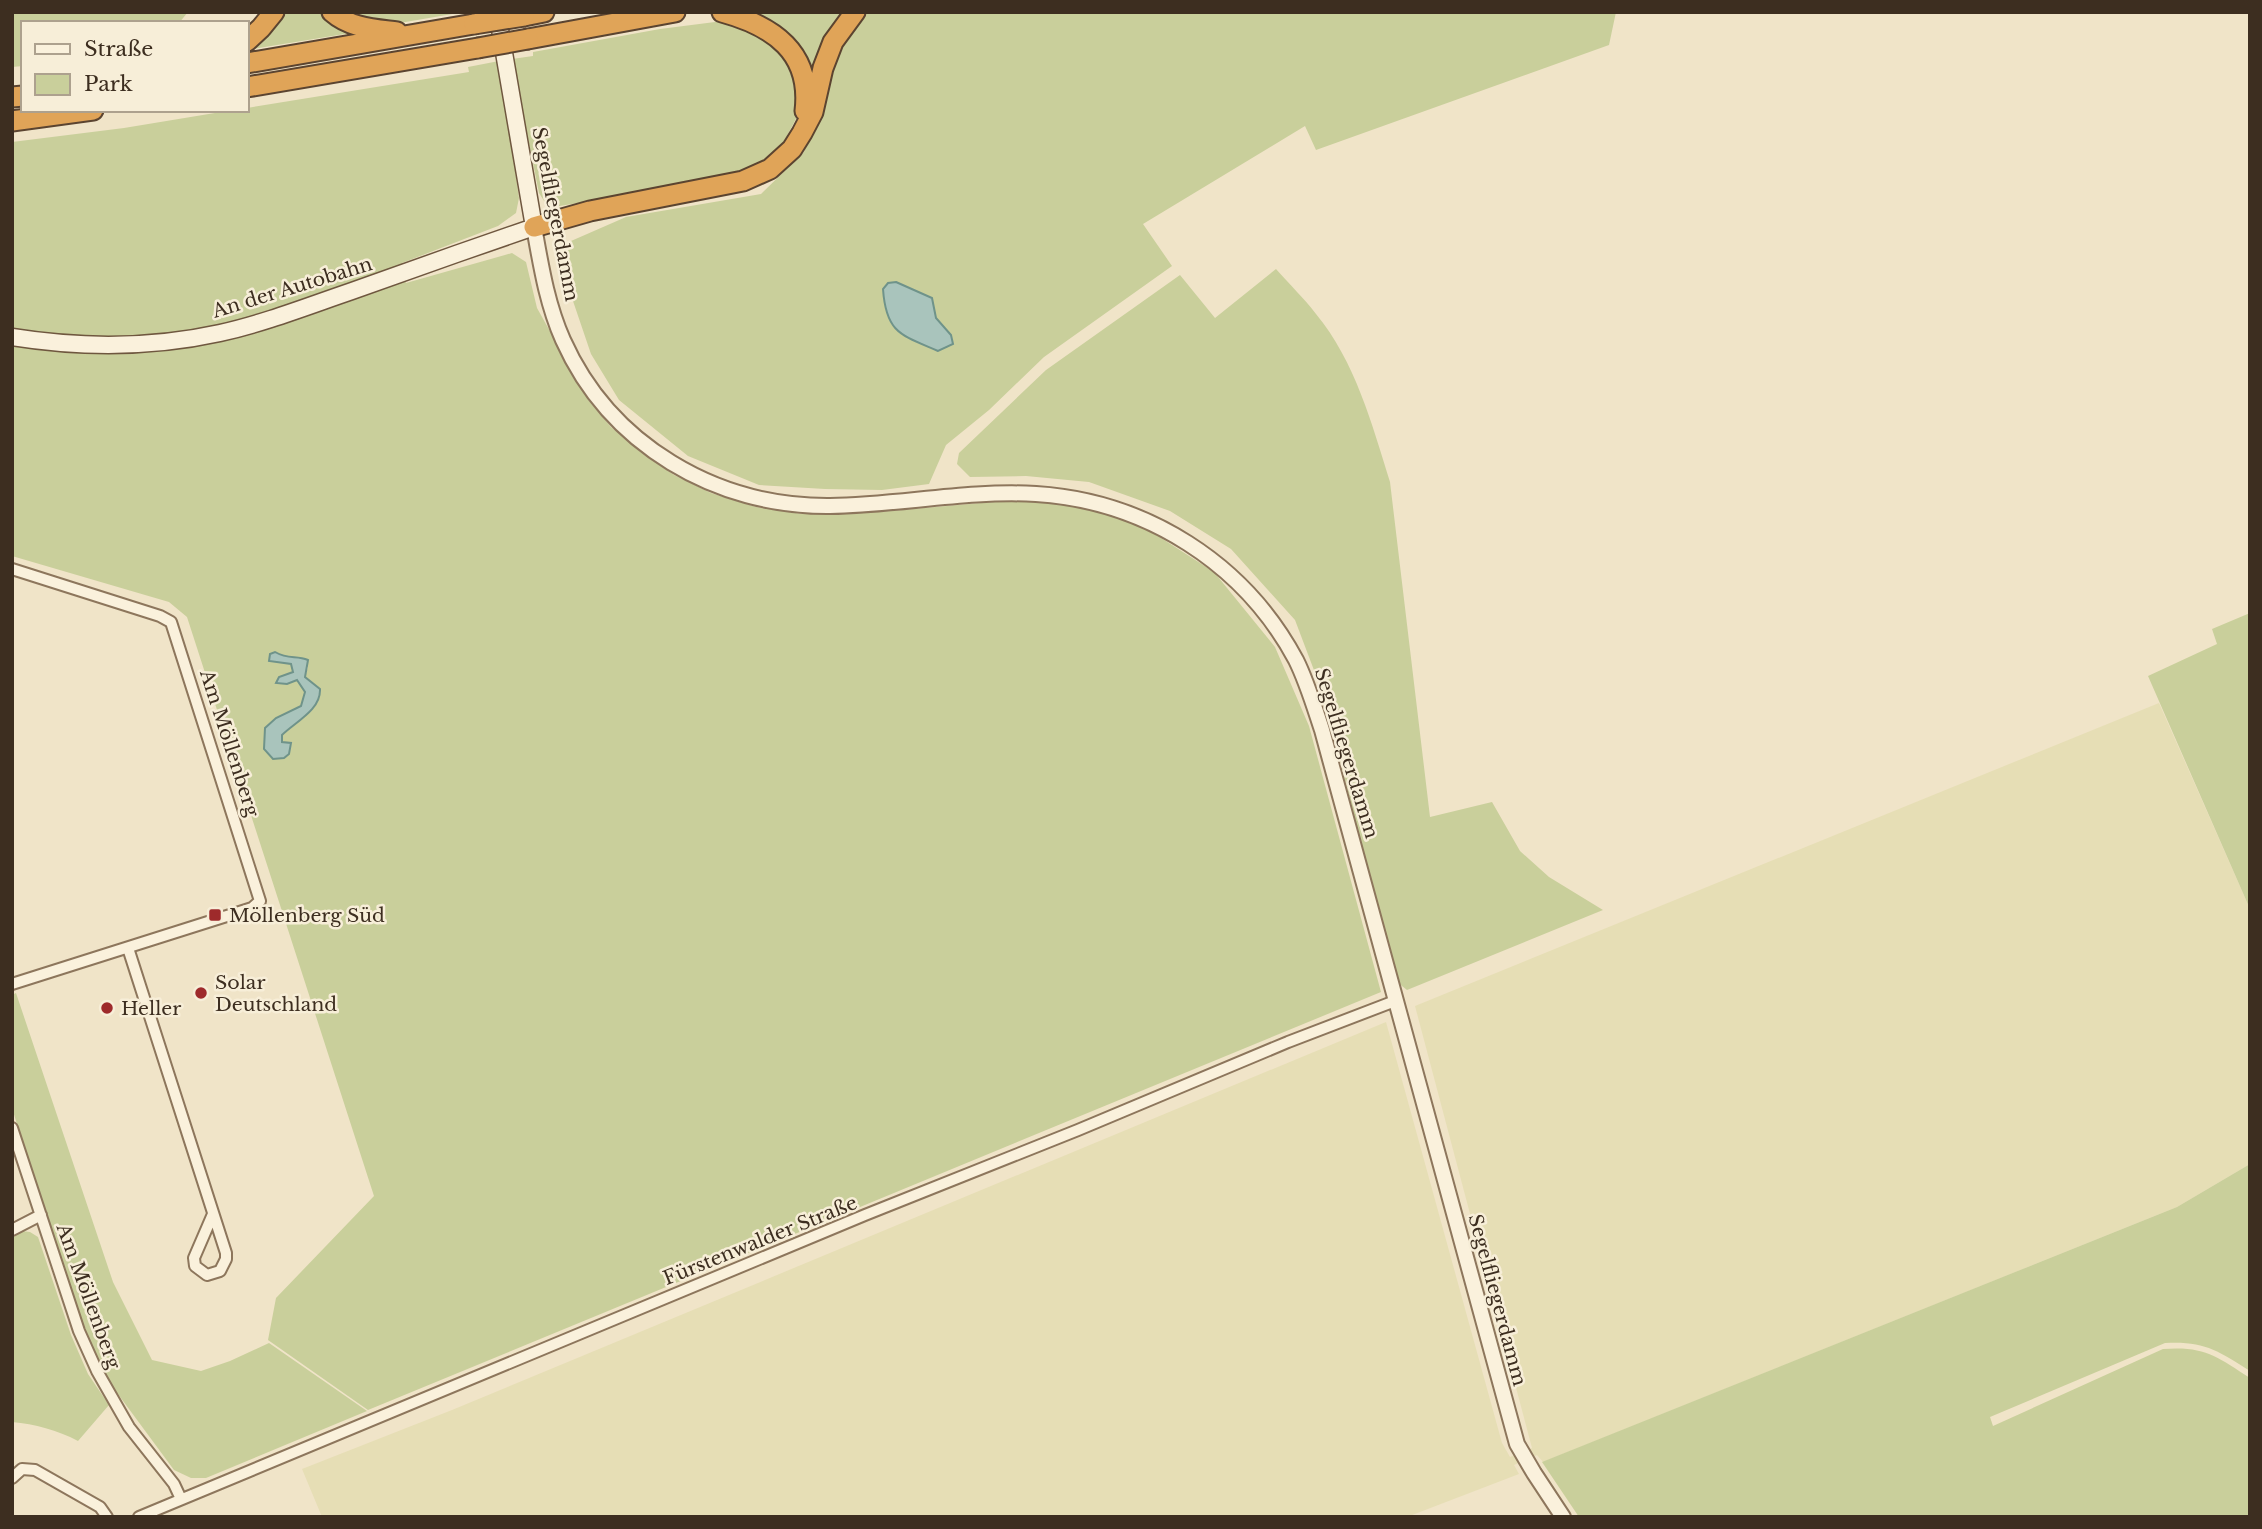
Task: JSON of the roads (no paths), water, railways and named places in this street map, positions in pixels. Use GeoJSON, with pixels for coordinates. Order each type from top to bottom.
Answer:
{"type":"FeatureCollection","features":[{"type":"Feature","properties":{"kind":"highway"},"geometry":{"type":"LineString","coordinates":[[248,40],[274,12]]}},
{"type":"Feature","properties":{"kind":"highway"},"geometry":{"type":"LineString","coordinates":[[332,12],[348,23],[360,27],[412,34]]}},
{"type":"Feature","properties":{"kind":"highway"},"geometry":{"type":"LineString","coordinates":[[248,63],[544,12]]}},
{"type":"Feature","properties":{"kind":"highway"},"geometry":{"type":"LineString","coordinates":[[248,87],[675,12]]}},
{"type":"Feature","properties":{"kind":"highway"},"geometry":{"type":"LineString","coordinates":[[722,12],[762,26],[790,49],[805,86],[802,133]]}},
{"type":"Feature","properties":{"kind":"highway"},"geometry":{"type":"LineString","coordinates":[[534,227],[590,211],[743,181],[770,169],[781,161],[802,133],[813,112],[823,68],[833,42],[855,12]]}},
{"type":"Feature","properties":{"kind":"highway"},"geometry":{"type":"LineString","coordinates":[[12,121],[78,112]]}},
{"type":"Feature","properties":{"kind":"main road","name":"Segelfliegerdamm"},"geometry":{"type":"LineString","coordinates":[[497,12],[534,227]]}},
{"type":"Feature","properties":{"kind":"main road","name":"An der Autobahn"},"geometry":{"type":"LineString","coordinates":[[12,337],[106,345],[159,342],[218,333],[292,313],[534,227]]}},
{"type":"Feature","properties":{"kind":"street","name":"Segelfliegerdamm"},"geometry":{"type":"LineString","coordinates":[[534,227],[551,308],[574,363],[598,399],[626,429],[682,470],[706,482],[745,495],[797,505],[856,505],[1015,494],[1089,501],[1118,509],[1161,527],[1204,553],[1239,583],[1272,622],[1296,661],[1311,695],[1517,1444],[1563,1517]]}},
{"type":"Feature","properties":{"kind":"street","name":"Am Möllenberg"},"geometry":{"type":"LineString","coordinates":[[12,569],[160,616],[171,622],[260,901],[252,908],[12,985]]}},
{"type":"Feature","properties":{"kind":"street"},"geometry":{"type":"LineString","coordinates":[[128,948],[213,1214],[226,1259],[220,1271],[207,1275],[195,1266],[194,1258],[213,1214]]}},
{"type":"Feature","properties":{"kind":"street","name":"Fürstenwalder Straße"},"geometry":{"type":"LineString","coordinates":[[139,1517],[1288,1042],[1395,1001]]}},
{"type":"Feature","properties":{"kind":"street","name":"Am Möllenberg"},"geometry":{"type":"LineString","coordinates":[[12,1128],[79,1331],[97,1371],[130,1427],[174,1484],[181,1499]]}},
{"type":"Feature","properties":{"kind":"street"},"geometry":{"type":"LineString","coordinates":[[12,1230],[41,1215]]}},
{"type":"Feature","properties":{"kind":"street"},"geometry":{"type":"LineString","coordinates":[[12,1478],[22,1469],[34,1470],[100,1507],[107,1517]]}},
{"type":"Feature","properties":{"kind":"water"},"geometry":{"type":"Polygon","coordinates":[[[896,282],[932,298],[936,318],[951,335],[953,344],[938,351],[905,336],[892,324],[883,289],[888,283],[896,282]]]}},
{"type":"Feature","properties":{"kind":"water"},"geometry":{"type":"Polygon","coordinates":[[[275,652],[308,660],[305,677],[320,689],[312,709],[282,735],[282,742],[291,743],[289,754],[284,758],[273,759],[264,749],[265,728],[276,718],[301,706],[305,692],[297,680],[287,684],[276,683],[279,677],[293,672],[291,664],[269,661],[270,654],[275,652]]]}},
{"type":"Feature","properties":{"kind":"place","name":"Möllenberg Süd"},"geometry":{"type":"Point","coordinates":[215,915]}},
{"type":"Feature","properties":{"kind":"place","name":"Solar Deutschland"},"geometry":{"type":"Point","coordinates":[201,993]}},
{"type":"Feature","properties":{"kind":"place","name":"Heller"},"geometry":{"type":"Point","coordinates":[107,1008]}}]}
